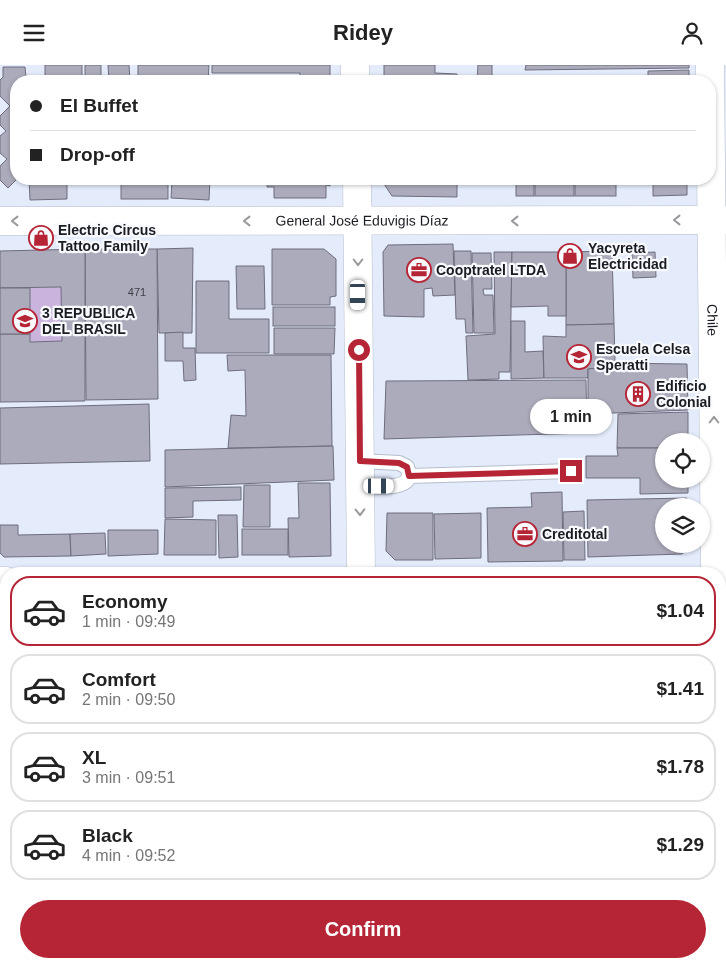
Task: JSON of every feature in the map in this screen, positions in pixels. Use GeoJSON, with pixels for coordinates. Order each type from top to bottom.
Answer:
{"type":"FeatureCollection","features":[{"type":"Feature","properties":{"kind":"street","name":"Chile"},"geometry":{"type":"LineString","coordinates":[[715,567],[719,220],[716,168]]}},
{"type":"Feature","properties":{"kind":"street"},"geometry":{"type":"LineString","coordinates":[[357,185],[361,567]]}},
{"type":"Feature","properties":{"kind":"street","name":"General José Eduvigis Díaz"},"geometry":{"type":"LineString","coordinates":[[0,221],[719,220]]}},
{"type":"Feature","properties":{"kind":"lane"},"geometry":{"type":"LineString","coordinates":[[399,463],[407,467],[409,476],[406,482],[399,486],[360,473],[399,463]]}},
{"type":"Feature","properties":{"kind":"lane"},"geometry":{"type":"LineString","coordinates":[[409,476],[571,471]]}},
{"type":"Feature","properties":{"kind":"shaded area"},"geometry":{"type":"Polygon","coordinates":[[[61,287],[62,341],[30,342],[30,288],[61,287]]]}},
{"type":"Feature","properties":{"kind":"building"},"geometry":{"type":"Polygon","coordinates":[[[45,65],[82,65],[82,75],[45,75],[45,65]]]}},
{"type":"Feature","properties":{"kind":"building"},"geometry":{"type":"Polygon","coordinates":[[[85,65],[101,65],[101,75],[85,75],[85,65]]]}},
{"type":"Feature","properties":{"kind":"building"},"geometry":{"type":"Polygon","coordinates":[[[108,65],[129,65],[130,75],[109,75],[108,65]]]}},
{"type":"Feature","properties":{"kind":"building"},"geometry":{"type":"Polygon","coordinates":[[[138,65],[209,65],[208,75],[138,75],[138,65]]]}},
{"type":"Feature","properties":{"kind":"building"},"geometry":{"type":"Polygon","coordinates":[[[212,65],[330,65],[330,75],[212,73],[212,65]]]}},
{"type":"Feature","properties":{"kind":"building"},"geometry":{"type":"Polygon","coordinates":[[[384,65],[435,65],[435,73],[457,74],[457,75],[384,75],[384,65]]]}},
{"type":"Feature","properties":{"kind":"building"},"geometry":{"type":"Polygon","coordinates":[[[478,65],[492,65],[492,75],[477,75],[478,65]]]}},
{"type":"Feature","properties":{"kind":"building"},"geometry":{"type":"Polygon","coordinates":[[[526,65],[689,65],[689,68],[525,70],[526,65]]]}},
{"type":"Feature","properties":{"kind":"building"},"geometry":{"type":"Polygon","coordinates":[[[3,67],[25,67],[26,75],[10,75],[10,106],[0,96],[0,80],[3,77],[3,67]]]}},
{"type":"Feature","properties":{"kind":"building"},"geometry":{"type":"Polygon","coordinates":[[[689,70],[689,75],[648,75],[648,71],[689,70]]]}},
{"type":"Feature","properties":{"kind":"building"},"geometry":{"type":"Polygon","coordinates":[[[10,106],[11,185],[8,188],[0,180],[0,166],[7,159],[0,153],[0,136],[6,131],[0,125],[0,116],[10,106]]]}},
{"type":"Feature","properties":{"kind":"building"},"geometry":{"type":"Polygon","coordinates":[[[29,185],[67,185],[67,199],[30,200],[29,185]]]}},
{"type":"Feature","properties":{"kind":"building"},"geometry":{"type":"Polygon","coordinates":[[[121,185],[168,185],[168,199],[121,199],[121,185]]]}},
{"type":"Feature","properties":{"kind":"building"},"geometry":{"type":"Polygon","coordinates":[[[172,185],[210,185],[209,200],[171,198],[172,185]]]}},
{"type":"Feature","properties":{"kind":"building"},"geometry":{"type":"Polygon","coordinates":[[[267,185],[326,185],[326,198],[274,198],[274,187],[267,187],[267,185]]]}},
{"type":"Feature","properties":{"kind":"building"},"geometry":{"type":"Polygon","coordinates":[[[385,185],[457,185],[457,197],[392,196],[385,185]]]}},
{"type":"Feature","properties":{"kind":"building"},"geometry":{"type":"Polygon","coordinates":[[[516,185],[534,185],[534,196],[516,196],[516,185]]]}},
{"type":"Feature","properties":{"kind":"building"},"geometry":{"type":"Polygon","coordinates":[[[535,185],[574,185],[574,196],[535,196],[535,185]]]}},
{"type":"Feature","properties":{"kind":"building"},"geometry":{"type":"Polygon","coordinates":[[[575,185],[616,185],[616,196],[575,196],[575,185]]]}},
{"type":"Feature","properties":{"kind":"building"},"geometry":{"type":"Polygon","coordinates":[[[653,185],[687,185],[687,195],[653,196],[653,185]]]}},
{"type":"Feature","properties":{"kind":"building","name":"Cooptratel LTDA"},"geometry":{"type":"Polygon","coordinates":[[[453,244],[455,295],[433,296],[432,288],[424,289],[424,317],[384,316],[383,252],[388,245],[453,244]]]}},
{"type":"Feature","properties":{"kind":"building"},"geometry":{"type":"Polygon","coordinates":[[[193,248],[192,333],[159,333],[157,249],[193,248]]]}},
{"type":"Feature","properties":{"kind":"building"},"geometry":{"type":"Polygon","coordinates":[[[85,249],[157,249],[158,399],[86,400],[85,249]]]}},
{"type":"Feature","properties":{"kind":"building"},"geometry":{"type":"Polygon","coordinates":[[[85,249],[85,401],[0,402],[0,334],[30,334],[30,342],[62,341],[61,287],[0,288],[0,251],[85,249]]]}},
{"type":"Feature","properties":{"kind":"building"},"geometry":{"type":"Polygon","coordinates":[[[272,249],[324,249],[336,259],[336,296],[330,297],[330,305],[272,305],[272,249]]]}},
{"type":"Feature","properties":{"kind":"building"},"geometry":{"type":"Polygon","coordinates":[[[454,251],[471,251],[473,333],[466,333],[465,319],[456,319],[454,251]]]}},
{"type":"Feature","properties":{"kind":"building"},"geometry":{"type":"Polygon","coordinates":[[[612,251],[614,324],[566,325],[566,252],[612,251]]]}},
{"type":"Feature","properties":{"kind":"building"},"geometry":{"type":"Polygon","coordinates":[[[494,252],[512,252],[510,372],[499,372],[499,379],[468,380],[466,336],[495,334],[494,252]]]}},
{"type":"Feature","properties":{"kind":"building","name":"Escuela Celsa Speratti"},"geometry":{"type":"Polygon","coordinates":[[[512,252],[566,252],[566,316],[548,316],[548,306],[511,307],[512,252]]]}},
{"type":"Feature","properties":{"kind":"building"},"geometry":{"type":"Polygon","coordinates":[[[655,252],[656,277],[633,278],[632,253],[655,252]]]}},
{"type":"Feature","properties":{"kind":"building"},"geometry":{"type":"Polygon","coordinates":[[[472,253],[491,253],[492,289],[483,289],[484,295],[493,295],[494,333],[474,333],[472,253]]]}},
{"type":"Feature","properties":{"kind":"building"},"geometry":{"type":"Polygon","coordinates":[[[236,266],[264,266],[265,309],[237,309],[236,266]]]}},
{"type":"Feature","properties":{"kind":"building"},"geometry":{"type":"Polygon","coordinates":[[[196,281],[229,281],[229,319],[269,319],[269,353],[196,353],[196,281]]]}},
{"type":"Feature","properties":{"kind":"building"},"geometry":{"type":"Polygon","coordinates":[[[0,288],[30,288],[30,334],[0,334],[0,288]]]}},
{"type":"Feature","properties":{"kind":"building"},"geometry":{"type":"Polygon","coordinates":[[[273,307],[335,307],[335,326],[273,326],[273,307]]]}},
{"type":"Feature","properties":{"kind":"building"},"geometry":{"type":"Polygon","coordinates":[[[511,321],[525,321],[525,352],[543,351],[544,378],[511,379],[511,321]]]}},
{"type":"Feature","properties":{"kind":"building","name":"Escuela Celsa Speratti"},"geometry":{"type":"Polygon","coordinates":[[[614,324],[615,363],[607,363],[607,367],[588,369],[588,378],[544,378],[543,336],[566,337],[566,325],[614,324]]]}},
{"type":"Feature","properties":{"kind":"building"},"geometry":{"type":"Polygon","coordinates":[[[274,328],[335,328],[334,354],[274,354],[274,328]]]}},
{"type":"Feature","properties":{"kind":"building"},"geometry":{"type":"Polygon","coordinates":[[[183,332],[183,348],[195,348],[196,380],[184,381],[183,361],[165,361],[165,333],[183,332]]]}},
{"type":"Feature","properties":{"kind":"building"},"geometry":{"type":"Polygon","coordinates":[[[227,355],[331,355],[332,446],[228,448],[231,415],[246,416],[245,370],[228,371],[227,355]]]}},
{"type":"Feature","properties":{"kind":"building","name":"Edificio Colonial"},"geometry":{"type":"Polygon","coordinates":[[[607,363],[687,364],[688,410],[588,414],[588,369],[607,367],[607,363]]]}},
{"type":"Feature","properties":{"kind":"building"},"geometry":{"type":"Polygon","coordinates":[[[586,380],[587,433],[384,439],[386,381],[586,380]]]}},
{"type":"Feature","properties":{"kind":"building"},"geometry":{"type":"Polygon","coordinates":[[[149,404],[150,461],[0,464],[0,408],[149,404]]]}},
{"type":"Feature","properties":{"kind":"building"},"geometry":{"type":"Polygon","coordinates":[[[688,412],[688,433],[655,433],[655,448],[617,448],[618,414],[688,412]]]}},
{"type":"Feature","properties":{"kind":"building"},"geometry":{"type":"Polygon","coordinates":[[[333,446],[334,480],[165,487],[165,450],[333,446]]]}},
{"type":"Feature","properties":{"kind":"building"},"geometry":{"type":"Polygon","coordinates":[[[617,448],[655,448],[655,488],[688,488],[688,493],[640,494],[640,478],[586,478],[586,456],[618,456],[617,448]]]}},
{"type":"Feature","properties":{"kind":"building"},"geometry":{"type":"Polygon","coordinates":[[[298,483],[330,483],[331,556],[289,557],[288,518],[299,518],[298,483]]]}},
{"type":"Feature","properties":{"kind":"building"},"geometry":{"type":"Polygon","coordinates":[[[244,485],[270,485],[270,527],[243,527],[244,485]]]}},
{"type":"Feature","properties":{"kind":"building"},"geometry":{"type":"Polygon","coordinates":[[[241,487],[241,500],[193,501],[193,517],[165,518],[165,488],[241,487]]]}},
{"type":"Feature","properties":{"kind":"building","name":"Creditotal"},"geometry":{"type":"Polygon","coordinates":[[[562,492],[563,561],[488,562],[487,508],[532,507],[531,493],[562,492]]]}},
{"type":"Feature","properties":{"kind":"building"},"geometry":{"type":"Polygon","coordinates":[[[655,499],[655,553],[683,553],[588,557],[587,500],[655,499]]]}},
{"type":"Feature","properties":{"kind":"building"},"geometry":{"type":"Polygon","coordinates":[[[584,511],[585,560],[564,560],[563,512],[584,511]]]}},
{"type":"Feature","properties":{"kind":"building"},"geometry":{"type":"Polygon","coordinates":[[[387,513],[433,513],[433,560],[395,560],[386,551],[387,513]]]}},
{"type":"Feature","properties":{"kind":"building"},"geometry":{"type":"Polygon","coordinates":[[[481,513],[481,558],[435,559],[434,514],[481,513]]]}},
{"type":"Feature","properties":{"kind":"building"},"geometry":{"type":"Polygon","coordinates":[[[218,515],[237,515],[238,557],[219,558],[218,515]]]}},
{"type":"Feature","properties":{"kind":"building"},"geometry":{"type":"Polygon","coordinates":[[[165,519],[216,520],[216,555],[164,555],[165,519]]]}},
{"type":"Feature","properties":{"kind":"building"},"geometry":{"type":"Polygon","coordinates":[[[0,525],[18,525],[18,535],[70,534],[71,556],[4,557],[0,553],[0,525]]]}},
{"type":"Feature","properties":{"kind":"building"},"geometry":{"type":"Polygon","coordinates":[[[242,529],[288,529],[288,555],[242,555],[242,529]]]}},
{"type":"Feature","properties":{"kind":"building"},"geometry":{"type":"Polygon","coordinates":[[[108,530],[158,530],[158,554],[108,556],[108,530]]]}},
{"type":"Feature","properties":{"kind":"building"},"geometry":{"type":"Polygon","coordinates":[[[105,533],[106,554],[71,556],[70,534],[105,533]]]}},
{"type":"Feature","properties":{"kind":"place","name":"Electric Circus Tattoo Family"},"geometry":{"type":"Point","coordinates":[41,238]}},
{"type":"Feature","properties":{"kind":"place","name":"Yacyreta Electricidad"},"geometry":{"type":"Point","coordinates":[570,256]}},
{"type":"Feature","properties":{"kind":"place","name":"Cooptratel LTDA"},"geometry":{"type":"Point","coordinates":[419,270]}},
{"type":"Feature","properties":{"kind":"place","name":"3 REPUBLICA DEL BRASIL"},"geometry":{"type":"Point","coordinates":[25,321]}},
{"type":"Feature","properties":{"kind":"place","name":"Escuela Celsa Speratti"},"geometry":{"type":"Point","coordinates":[579,357]}},
{"type":"Feature","properties":{"kind":"place","name":"Edificio Colonial"},"geometry":{"type":"Point","coordinates":[638,394]}},
{"type":"Feature","properties":{"kind":"place","name":"Creditotal"},"geometry":{"type":"Point","coordinates":[525,534]}},
{"type":"Feature","properties":{"kind":"route"},"geometry":{"type":"LineString","coordinates":[[359,350],[360,461],[399,463],[407,467],[409,476],[571,471]]}}]}
